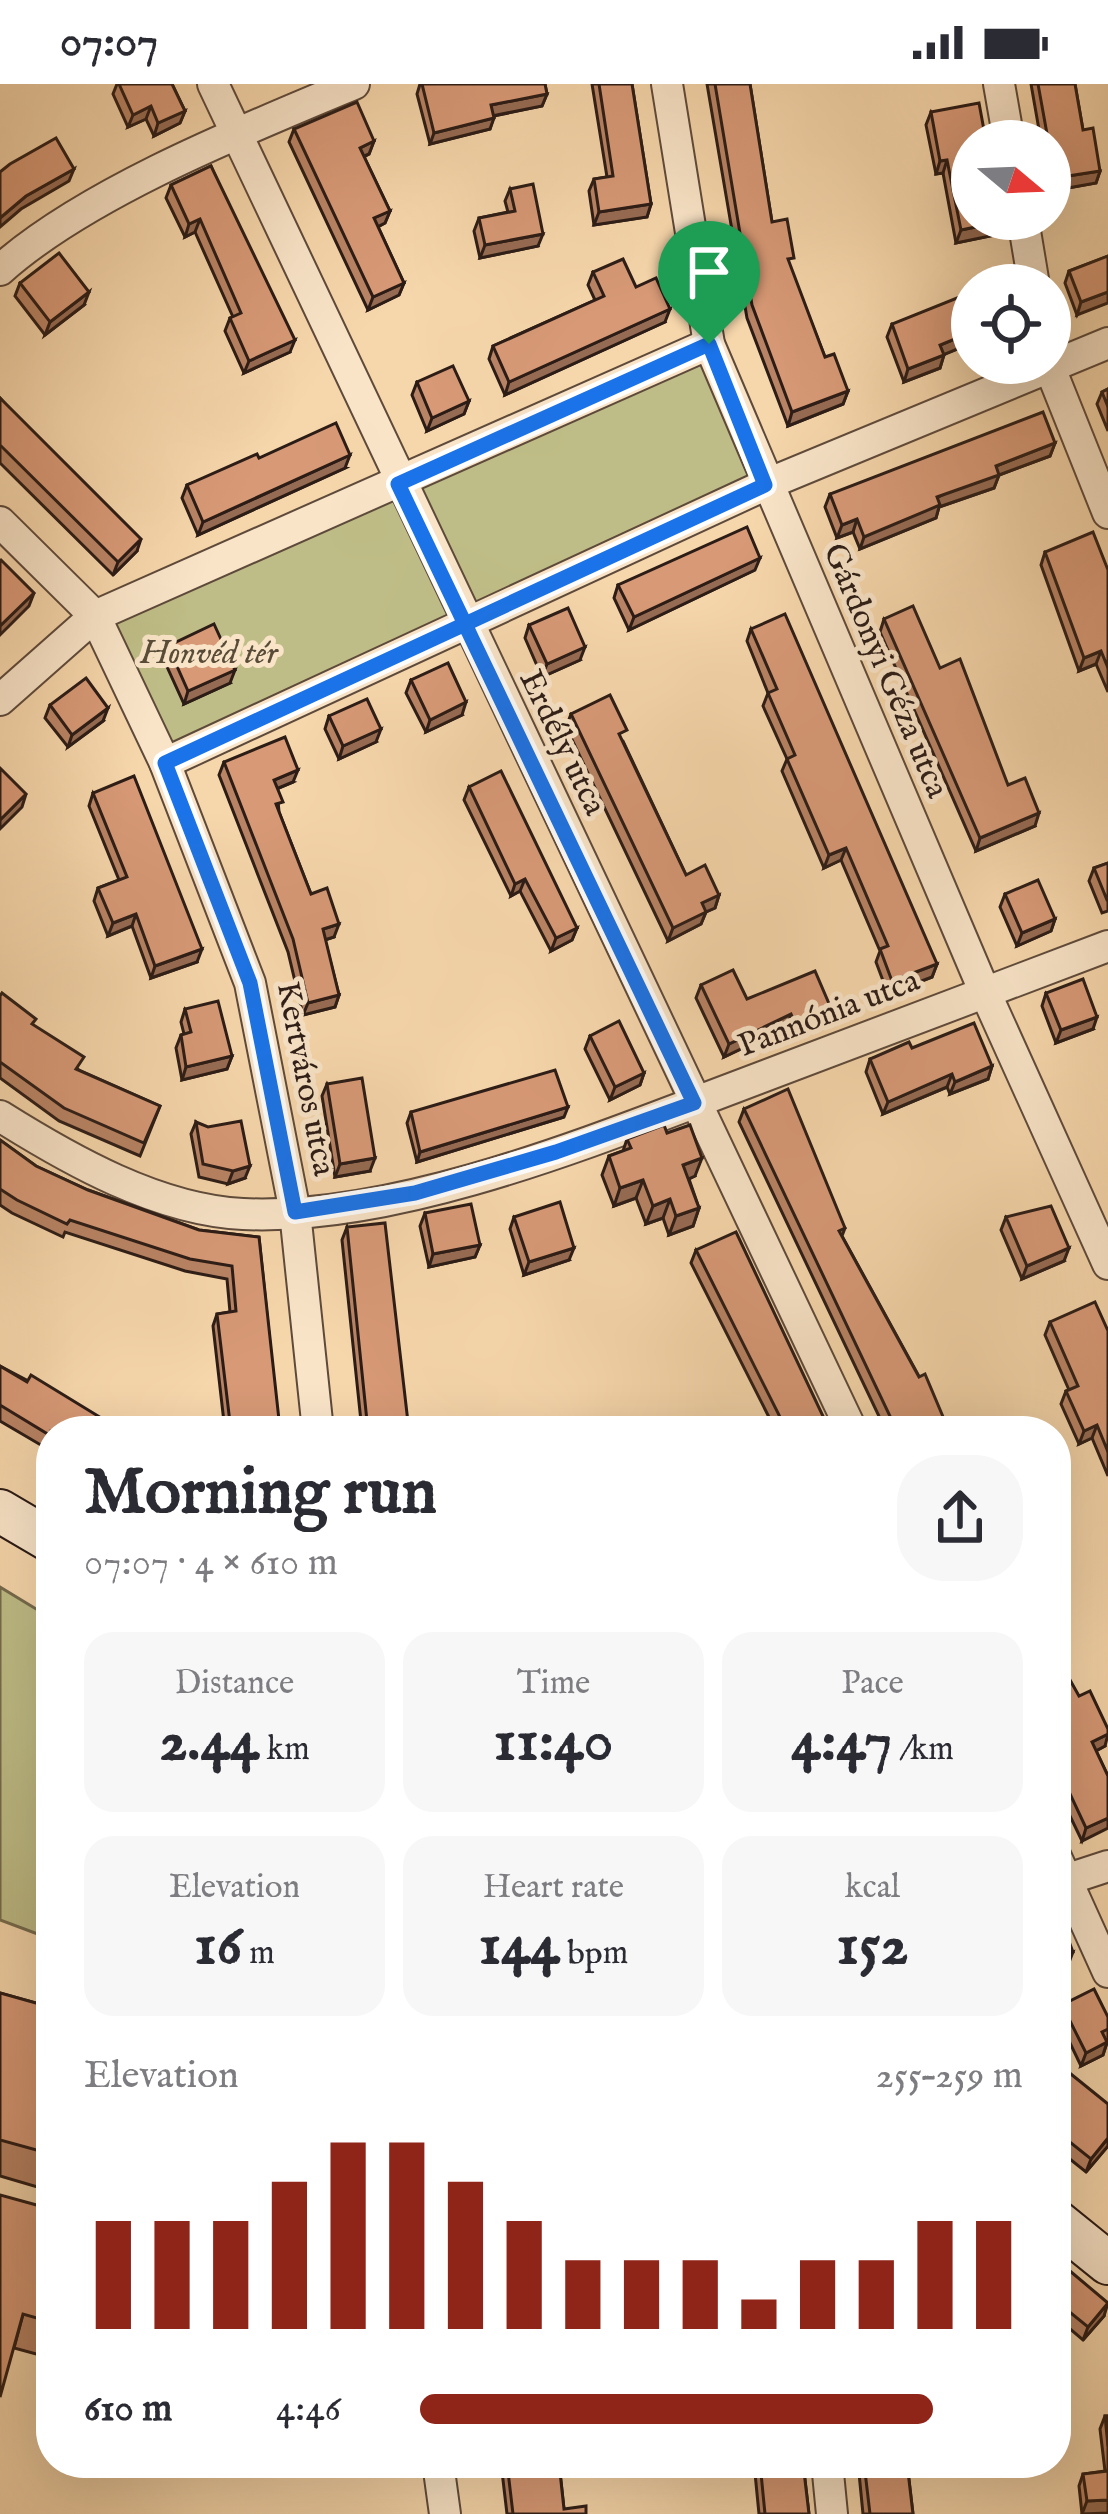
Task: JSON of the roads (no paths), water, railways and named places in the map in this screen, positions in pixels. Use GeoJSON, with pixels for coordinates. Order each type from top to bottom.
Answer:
{"type":"FeatureCollection","features":[{"type":"Feature","properties":{"kind":"street","name":"Erdély utca"},"geometry":{"type":"LineString","coordinates":[[213,84],[398,484],[845,1416]]}},
{"type":"Feature","properties":{"kind":"street"},"geometry":{"type":"LineString","coordinates":[[0,270],[35,239],[238,133],[354,84]]}},
{"type":"Feature","properties":{"kind":"street","name":"Gárdonyi Géza utca"},"geometry":{"type":"LineString","coordinates":[[667,84],[709,344],[765,485],[1108,1264]]}},
{"type":"Feature","properties":{"kind":"street"},"geometry":{"type":"LineString","coordinates":[[999,84],[1005,120]]}},
{"type":"Feature","properties":{"kind":"street"},"geometry":{"type":"LineString","coordinates":[[1071,356],[1108,343]]}},
{"type":"Feature","properties":{"kind":"street"},"geometry":{"type":"LineString","coordinates":[[0,700],[95,616],[709,344]]}},
{"type":"Feature","properties":{"kind":"street"},"geometry":{"type":"LineString","coordinates":[[165,763],[765,485],[1001,384]]}},
{"type":"Feature","properties":{"kind":"street"},"geometry":{"type":"LineString","coordinates":[[1056,384],[1108,514]]}},
{"type":"Feature","properties":{"kind":"street","name":"Kertváros utca"},"geometry":{"type":"LineString","coordinates":[[0,522],[95,616],[165,763],[250,983],[295,1212],[316,1416]]}},
{"type":"Feature","properties":{"kind":"street","name":"Pannónia utca"},"geometry":{"type":"LineString","coordinates":[[0,1117],[69,1159],[170,1198],[239,1214],[295,1212],[415,1193],[556,1152],[1108,946]]}},
{"type":"Feature","properties":{"kind":"street"},"geometry":{"type":"LineString","coordinates":[[0,1511],[36,1532]]}},
{"type":"Feature","properties":{"kind":"street"},"geometry":{"type":"LineString","coordinates":[[1071,1871],[1108,1866]]}},
{"type":"Feature","properties":{"kind":"street"},"geometry":{"type":"LineString","coordinates":[[1071,1897],[1108,1972]]}},
{"type":"Feature","properties":{"kind":"street"},"geometry":{"type":"LineString","coordinates":[[1071,2233],[1108,2263]]}},
{"type":"Feature","properties":{"kind":"street"},"geometry":{"type":"LineString","coordinates":[[441,2478],[445,2514]]}},
{"type":"Feature","properties":{"kind":"street"},"geometry":{"type":"LineString","coordinates":[[828,2478],[832,2514]]}},
{"type":"Feature","properties":{"kind":"park label","name":"Honvéd tér"},"geometry":{"type":"Point","coordinates":[209,654]}}]}
